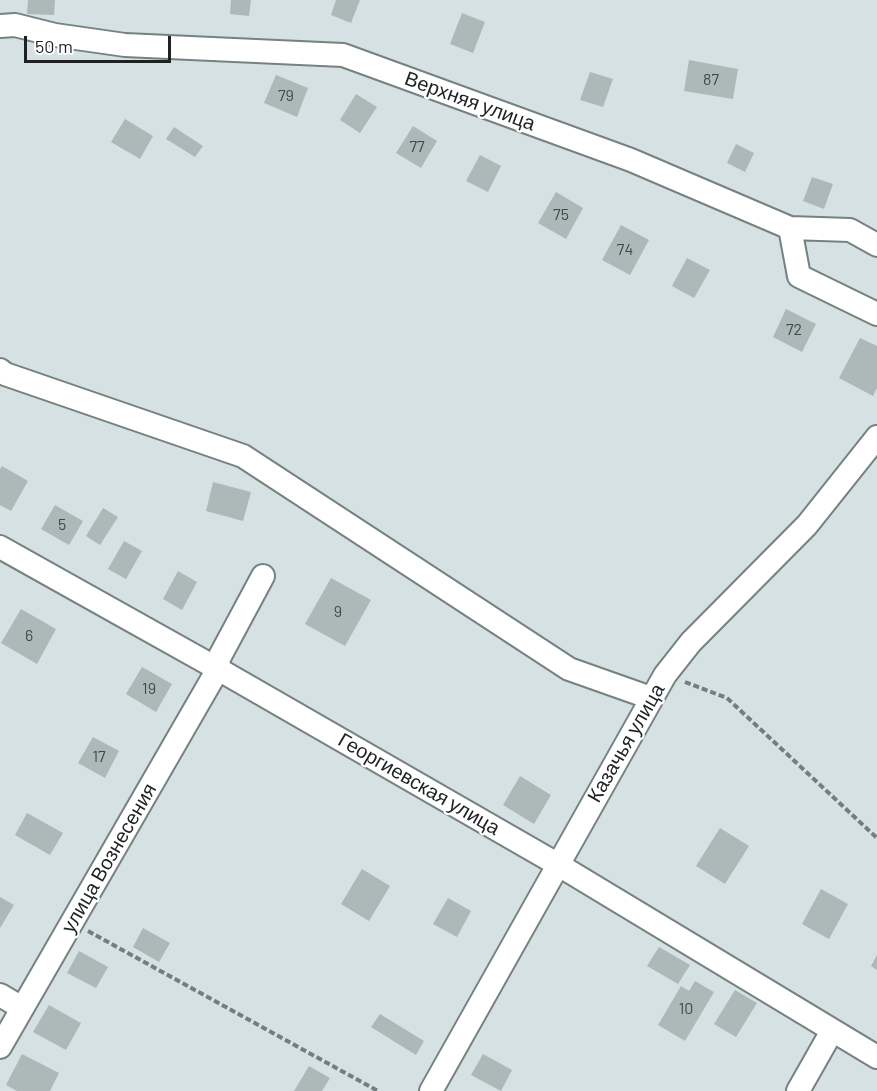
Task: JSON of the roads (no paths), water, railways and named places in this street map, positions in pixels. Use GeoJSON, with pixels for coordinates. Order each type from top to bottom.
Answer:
{"type":"FeatureCollection","features":[{"type":"Feature","properties":{"kind":"street","name":"Верхняя улица"},"geometry":{"type":"LineString","coordinates":[[0,26],[15,25],[55,35],[125,45],[343,55],[631,160],[790,228]]}},
{"type":"Feature","properties":{"kind":"street"},"geometry":{"type":"LineString","coordinates":[[877,245],[850,230],[790,228],[799,276],[877,314]]}},
{"type":"Feature","properties":{"kind":"street"},"geometry":{"type":"LineString","coordinates":[[0,370],[5,374],[243,456],[569,669],[651,698]]}},
{"type":"Feature","properties":{"kind":"street","name":"Казачья улица"},"geometry":{"type":"LineString","coordinates":[[431,1091],[665,675],[691,642],[807,525],[877,437]]}},
{"type":"Feature","properties":{"kind":"street","name":"Георгиевская улица"},"geometry":{"type":"LineString","coordinates":[[0,547],[557,864],[877,1057]]}},
{"type":"Feature","properties":{"kind":"street","name":"улица Вознесения"},"geometry":{"type":"LineString","coordinates":[[0,1047],[218,669],[219,658],[263,576]]}},
{"type":"Feature","properties":{"kind":"street"},"geometry":{"type":"LineString","coordinates":[[0,995],[22,1008]]}},
{"type":"Feature","properties":{"kind":"street"},"geometry":{"type":"LineString","coordinates":[[798,1091],[832,1031]]}}]}
